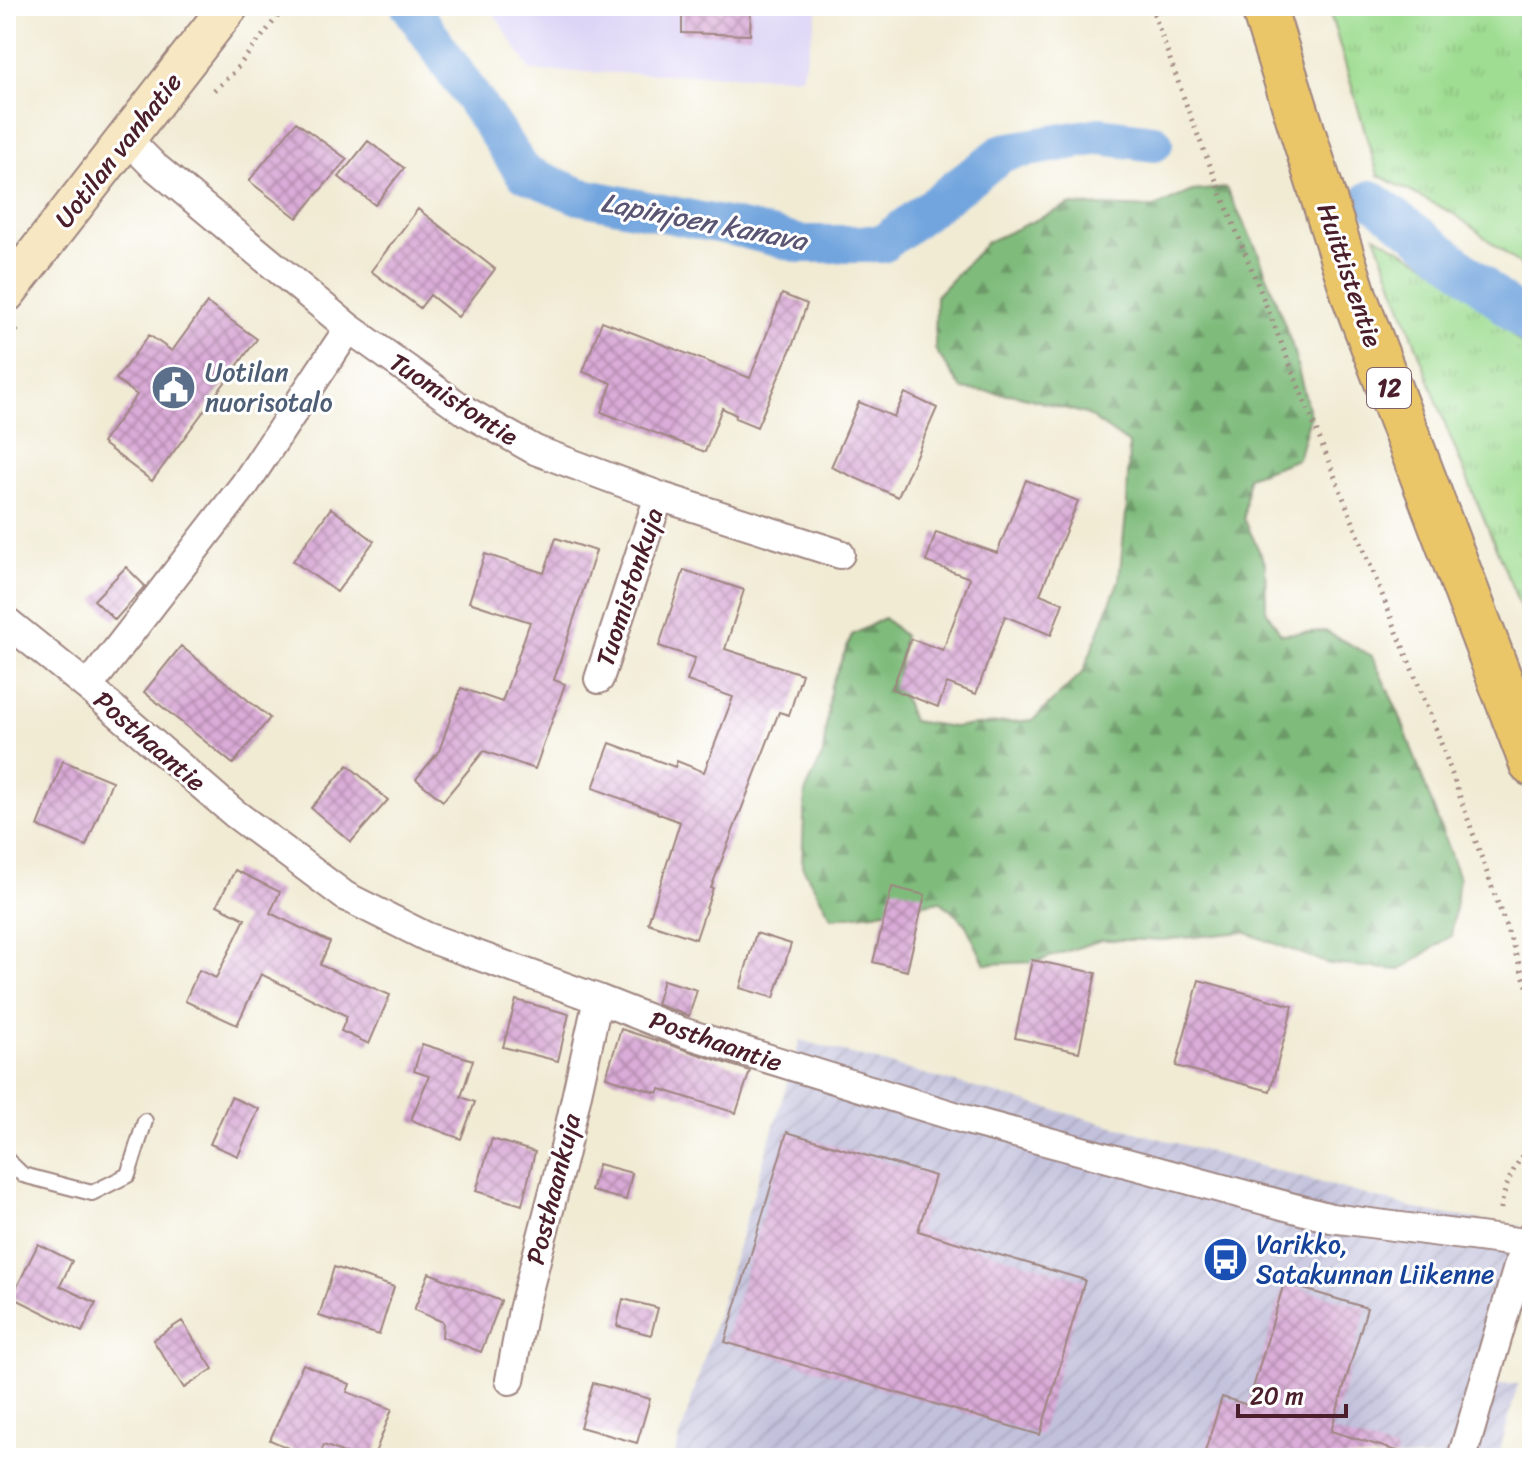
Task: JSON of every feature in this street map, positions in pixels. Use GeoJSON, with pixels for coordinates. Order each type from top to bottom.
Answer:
{"type":"FeatureCollection","features":[{"type":"Feature","properties":{"kind":"highway","name":"Huittistentie"},"geometry":{"type":"LineString","coordinates":[[1263,6],[1355,298],[1532,764]]}},
{"type":"Feature","properties":{"kind":"main road","name":"Uotilan vanhatie"},"geometry":{"type":"LineString","coordinates":[[6,293],[229,6]]}},
{"type":"Feature","properties":{"kind":"street","name":"Tuomistontie"},"geometry":{"type":"LineString","coordinates":[[127,139],[154,166],[349,328],[455,404],[535,450],[659,496],[840,554]]}},
{"type":"Feature","properties":{"kind":"street"},"geometry":{"type":"LineString","coordinates":[[88,687],[245,484],[349,328]]}},
{"type":"Feature","properties":{"kind":"street","name":"Tuomistonkuja"},"geometry":{"type":"LineString","coordinates":[[599,679],[659,496]]}},
{"type":"Feature","properties":{"kind":"street","name":"Posthaantie"},"geometry":{"type":"LineString","coordinates":[[6,621],[234,813],[345,896],[427,937],[682,1032],[967,1120],[1331,1218],[1528,1239]]}},
{"type":"Feature","properties":{"kind":"street","name":"Posthaankuja"},"geometry":{"type":"LineString","coordinates":[[510,1380],[523,1310],[564,1152],[598,999]]}},
{"type":"Feature","properties":{"kind":"street"},"geometry":{"type":"LineString","coordinates":[[1462,1458],[1528,1239]]}},
{"type":"Feature","properties":{"kind":"lane"},"geometry":{"type":"LineString","coordinates":[[6,1159],[23,1175],[92,1193],[128,1175],[145,1121]]}},
{"type":"Feature","properties":{"kind":"path"},"geometry":{"type":"LineString","coordinates":[[1151,6],[1191,118],[1436,729],[1532,1000]]}},
{"type":"Feature","properties":{"kind":"shaded area"},"geometry":{"type":"Polygon","coordinates":[[[489,6],[819,6],[801,77],[531,71],[489,6]]]}},
{"type":"Feature","properties":{"kind":"shaded area"},"geometry":{"type":"Polygon","coordinates":[[[800,1040],[1428,1212],[1522,1226],[1482,1385],[1518,1384],[1498,1458],[674,1458],[800,1040]]]}},
{"type":"Feature","properties":{"kind":"green space"},"geometry":{"type":"Polygon","coordinates":[[[1328,6],[1532,6],[1532,274],[1456,215],[1378,175],[1328,6]]]}},
{"type":"Feature","properties":{"kind":"green space"},"geometry":{"type":"Polygon","coordinates":[[[1226,188],[1258,252],[1292,345],[1310,416],[1298,459],[1248,477],[1244,519],[1265,563],[1266,610],[1281,634],[1325,631],[1372,656],[1399,714],[1459,878],[1451,936],[1400,970],[1329,964],[1244,932],[1163,940],[1101,940],[1035,962],[985,964],[965,923],[940,901],[832,918],[802,866],[805,793],[823,754],[831,685],[852,635],[884,618],[904,636],[897,679],[912,721],[953,727],[1033,720],[1083,672],[1119,580],[1127,505],[1129,444],[1086,414],[1016,395],[962,389],[935,349],[936,296],[987,242],[1069,205],[1153,208],[1192,191],[1226,188]]]}},
{"type":"Feature","properties":{"kind":"green space"},"geometry":{"type":"Polygon","coordinates":[[[1375,235],[1432,267],[1476,299],[1532,355],[1532,635],[1449,434],[1375,235]]]}},
{"type":"Feature","properties":{"kind":"building"},"geometry":{"type":"Polygon","coordinates":[[[682,6],[751,6],[750,35],[682,33],[682,6]]]}},
{"type":"Feature","properties":{"kind":"building"},"geometry":{"type":"Polygon","coordinates":[[[296,122],[347,159],[297,218],[249,181],[296,122]]]}},
{"type":"Feature","properties":{"kind":"building"},"geometry":{"type":"Polygon","coordinates":[[[368,141],[404,168],[375,205],[339,177],[368,141]]]}},
{"type":"Feature","properties":{"kind":"building"},"geometry":{"type":"Polygon","coordinates":[[[418,209],[495,269],[458,317],[430,295],[420,308],[371,271],[418,209]]]}},
{"type":"Feature","properties":{"kind":"building"},"geometry":{"type":"Polygon","coordinates":[[[782,294],[807,304],[757,427],[735,418],[736,415],[722,408],[705,452],[601,412],[612,383],[583,372],[602,321],[750,378],[782,294]]]}},
{"type":"Feature","properties":{"kind":"building","name":"Uotilan nuorisotalo"},"geometry":{"type":"Polygon","coordinates":[[[207,303],[257,339],[152,481],[102,443],[137,395],[116,379],[149,335],[172,351],[207,303]]]}},
{"type":"Feature","properties":{"kind":"building"},"geometry":{"type":"Polygon","coordinates":[[[905,393],[937,408],[898,497],[831,467],[859,402],[894,417],[905,393]]]}},
{"type":"Feature","properties":{"kind":"building"},"geometry":{"type":"Polygon","coordinates":[[[1026,480],[1078,501],[1040,594],[1063,603],[1051,635],[1005,616],[976,694],[947,683],[938,707],[892,689],[911,639],[943,650],[970,578],[926,562],[936,532],[997,553],[1026,480]]]}},
{"type":"Feature","properties":{"kind":"building"},"geometry":{"type":"Polygon","coordinates":[[[331,508],[374,541],[337,592],[293,561],[331,508]]]}},
{"type":"Feature","properties":{"kind":"building"},"geometry":{"type":"Polygon","coordinates":[[[556,538],[596,551],[554,680],[565,684],[535,769],[484,751],[443,801],[416,779],[439,751],[461,688],[502,702],[530,622],[469,602],[485,554],[544,573],[556,538]]]}},
{"type":"Feature","properties":{"kind":"building"},"geometry":{"type":"Polygon","coordinates":[[[126,567],[145,586],[115,620],[94,600],[126,567]]]}},
{"type":"Feature","properties":{"kind":"building"},"geometry":{"type":"Polygon","coordinates":[[[684,570],[744,590],[725,649],[802,674],[789,715],[779,712],[711,888],[696,939],[648,923],[680,822],[593,788],[610,743],[675,767],[677,761],[704,772],[733,697],[687,681],[695,658],[659,646],[684,570]]]}},
{"type":"Feature","properties":{"kind":"building"},"geometry":{"type":"Polygon","coordinates":[[[181,646],[270,718],[233,764],[144,692],[181,646]]]}},
{"type":"Feature","properties":{"kind":"building"},"geometry":{"type":"Polygon","coordinates":[[[63,761],[112,781],[86,846],[38,826],[63,761]]]}},
{"type":"Feature","properties":{"kind":"building"},"geometry":{"type":"Polygon","coordinates":[[[348,765],[388,800],[351,842],[311,808],[348,765]]]}},
{"type":"Feature","properties":{"kind":"building"},"geometry":{"type":"Polygon","coordinates":[[[235,870],[280,892],[270,913],[330,942],[320,965],[390,995],[369,1044],[341,1031],[347,1016],[261,974],[237,1025],[185,1001],[199,970],[216,978],[245,919],[217,905],[235,870]]]}},
{"type":"Feature","properties":{"kind":"building"},"geometry":{"type":"Polygon","coordinates":[[[892,887],[925,895],[907,971],[873,962],[892,887]]]}},
{"type":"Feature","properties":{"kind":"building"},"geometry":{"type":"Polygon","coordinates":[[[756,933],[791,944],[774,998],[740,988],[756,933]]]}},
{"type":"Feature","properties":{"kind":"building"},"geometry":{"type":"Polygon","coordinates":[[[1032,960],[1096,973],[1079,1052],[1015,1038],[1032,960]]]}},
{"type":"Feature","properties":{"kind":"building"},"geometry":{"type":"Polygon","coordinates":[[[663,980],[697,990],[689,1016],[656,1004],[663,980]]]}},
{"type":"Feature","properties":{"kind":"building"},"geometry":{"type":"Polygon","coordinates":[[[1199,980],[1293,1006],[1270,1091],[1176,1066],[1199,980]]]}},
{"type":"Feature","properties":{"kind":"building"},"geometry":{"type":"Polygon","coordinates":[[[516,1000],[569,1014],[558,1061],[503,1047],[516,1000]]]}},
{"type":"Feature","properties":{"kind":"building"},"geometry":{"type":"Polygon","coordinates":[[[621,1029],[750,1071],[736,1113],[660,1089],[658,1093],[606,1077],[621,1029]]]}},
{"type":"Feature","properties":{"kind":"building"},"geometry":{"type":"Polygon","coordinates":[[[422,1044],[473,1060],[461,1097],[475,1102],[461,1139],[411,1120],[429,1076],[414,1071],[422,1044]]]}},
{"type":"Feature","properties":{"kind":"building"},"geometry":{"type":"Polygon","coordinates":[[[231,1097],[259,1109],[238,1156],[210,1144],[231,1097]]]}},
{"type":"Feature","properties":{"kind":"building"},"geometry":{"type":"Polygon","coordinates":[[[787,1132],[935,1176],[918,1231],[1085,1280],[1040,1435],[725,1342],[787,1132]]]}},
{"type":"Feature","properties":{"kind":"building"},"geometry":{"type":"Polygon","coordinates":[[[492,1139],[535,1152],[522,1205],[476,1191],[492,1139]]]}},
{"type":"Feature","properties":{"kind":"building"},"geometry":{"type":"Polygon","coordinates":[[[598,1164],[632,1173],[626,1200],[591,1191],[598,1164]]]}},
{"type":"Feature","properties":{"kind":"building"},"geometry":{"type":"Polygon","coordinates":[[[38,1244],[72,1261],[60,1286],[96,1303],[82,1332],[12,1297],[38,1244]]]}},
{"type":"Feature","properties":{"kind":"building"},"geometry":{"type":"Polygon","coordinates":[[[334,1267],[394,1287],[379,1335],[319,1316],[334,1267]]]}},
{"type":"Feature","properties":{"kind":"building"},"geometry":{"type":"Polygon","coordinates":[[[429,1273],[501,1301],[481,1352],[442,1337],[443,1322],[414,1310],[429,1273]]]}},
{"type":"Feature","properties":{"kind":"building"},"geometry":{"type":"Polygon","coordinates":[[[1284,1283],[1367,1308],[1331,1431],[1397,1451],[1396,1458],[1203,1458],[1222,1397],[1248,1405],[1284,1283]]]}},
{"type":"Feature","properties":{"kind":"building"},"geometry":{"type":"Polygon","coordinates":[[[623,1299],[658,1308],[651,1335],[617,1326],[623,1299]]]}},
{"type":"Feature","properties":{"kind":"building"},"geometry":{"type":"Polygon","coordinates":[[[182,1321],[213,1369],[184,1388],[153,1340],[182,1321]]]}},
{"type":"Feature","properties":{"kind":"building"},"geometry":{"type":"Polygon","coordinates":[[[303,1364],[350,1384],[347,1392],[392,1409],[373,1458],[357,1458],[324,1445],[318,1458],[312,1458],[270,1440],[303,1364]]]}},
{"type":"Feature","properties":{"kind":"building"},"geometry":{"type":"Polygon","coordinates":[[[593,1383],[650,1399],[637,1443],[580,1427],[593,1383]]]}},
{"type":"Feature","properties":{"kind":"waterway","name":"Lapinjoen kanava"},"geometry":{"type":"LineString","coordinates":[[410,6],[524,173],[579,196],[801,244],[882,244],[1004,152],[1100,136],[1154,143]]}},
{"type":"Feature","properties":{"kind":"waterway","name":"Lapinjoen kanava"},"geometry":{"type":"LineString","coordinates":[[1371,199],[1454,261],[1532,328]]}},
{"type":"Feature","properties":{"kind":"place","name":"Uotilan nuorisotalo"},"geometry":{"type":"Point","coordinates":[174,387]}},
{"type":"Feature","properties":{"kind":"place","name":"Varikko, Satakunnan Liikenne"},"geometry":{"type":"Point","coordinates":[1225,1259]}}]}
